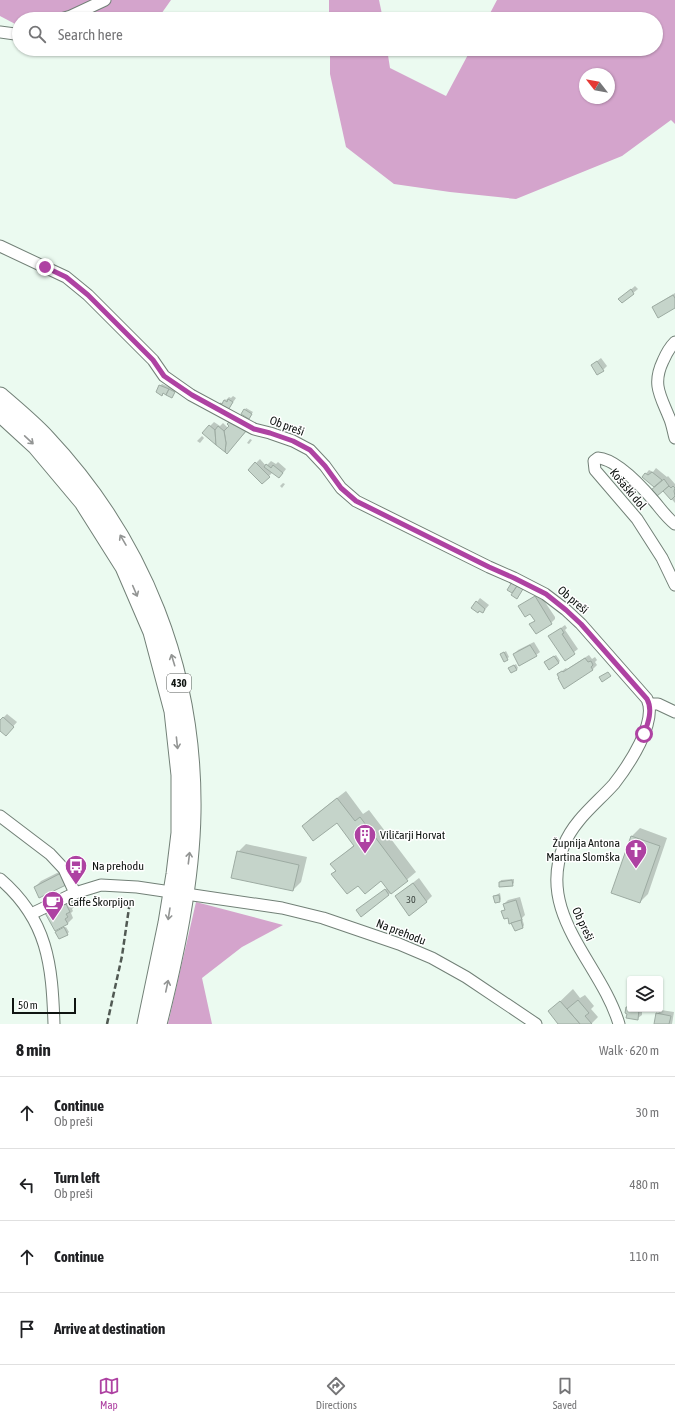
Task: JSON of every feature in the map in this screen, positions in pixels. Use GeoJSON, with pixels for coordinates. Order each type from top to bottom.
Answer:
{"type":"FeatureCollection","features":[{"type":"Feature","properties":{"kind":"highway","name":"430"},"geometry":{"type":"LineString","coordinates":[[0,396],[45,437],[94,495],[142,575],[162,623],[175,668],[184,710],[191,760],[192,812],[190,851],[181,921],[158,1024]]}},
{"type":"Feature","properties":{"kind":"highway","name":"430"},"geometry":{"type":"LineString","coordinates":[[0,413],[36,446],[83,502],[124,567],[152,632],[173,711],[180,775],[180,833],[167,923],[146,1024]]}},
{"type":"Feature","properties":{"kind":"street"},"geometry":{"type":"LineString","coordinates":[[80,12],[105,0]]}},
{"type":"Feature","properties":{"kind":"street"},"geometry":{"type":"LineString","coordinates":[[0,32],[12,34]]}},
{"type":"Feature","properties":{"kind":"street","name":"Ob preši"},"geometry":{"type":"LineString","coordinates":[[0,246],[66,277],[88,295],[153,360],[164,376],[192,395],[254,429],[293,441],[310,450],[325,466],[341,488],[356,501],[546,594],[581,624],[638,688],[649,704],[649,718],[644,734],[636,751],[614,783],[573,829],[564,843],[556,874],[557,894],[563,916],[578,946],[614,1007],[619,1024]]}},
{"type":"Feature","properties":{"kind":"street"},"geometry":{"type":"LineString","coordinates":[[675,342],[659,369],[657,381],[658,392],[670,419],[675,438]]}},
{"type":"Feature","properties":{"kind":"street","name":"Košaški dol"},"geometry":{"type":"LineString","coordinates":[[675,524],[650,496],[616,465],[604,458],[598,458],[594,461],[595,470],[637,519],[662,558],[675,585]]}},
{"type":"Feature","properties":{"kind":"street"},"geometry":{"type":"LineString","coordinates":[[649,704],[658,704],[675,712]]}},
{"type":"Feature","properties":{"kind":"street"},"geometry":{"type":"LineString","coordinates":[[0,816],[50,854],[64,869],[75,893]]}},
{"type":"Feature","properties":{"kind":"street"},"geometry":{"type":"LineString","coordinates":[[0,880],[17,895],[31,914],[47,951],[51,980],[54,1024]]}},
{"type":"Feature","properties":{"kind":"street"},"geometry":{"type":"LineString","coordinates":[[31,914],[75,893],[101,886],[137,887],[164,891]]}},
{"type":"Feature","properties":{"kind":"street","name":"Na prehodu"},"geometry":{"type":"LineString","coordinates":[[193,895],[282,908],[323,918],[399,944],[432,958],[466,977],[536,1024]]}},
{"type":"Feature","properties":{"kind":"shaded area"},"geometry":{"type":"Polygon","coordinates":[[[0,0],[171,0],[163,12],[12,12],[12,22],[0,16],[0,0]]]}},
{"type":"Feature","properties":{"kind":"shaded area"},"geometry":{"type":"Polygon","coordinates":[[[329,0],[379,0],[382,12],[329,12],[329,0]]]}},
{"type":"Feature","properties":{"kind":"shaded area"},"geometry":{"type":"Polygon","coordinates":[[[497,0],[675,0],[675,124],[671,120],[622,156],[516,199],[394,184],[346,147],[330,74],[330,56],[388,56],[390,68],[446,96],[467,56],[663,56],[663,12],[491,12],[497,0]]]}},
{"type":"Feature","properties":{"kind":"shaded area"},"geometry":{"type":"Polygon","coordinates":[[[196,902],[283,925],[242,947],[202,978],[212,1024],[168,1024],[196,902]]]}},
{"type":"Feature","properties":{"kind":"building"},"geometry":{"type":"Polygon","coordinates":[[[631,289],[634,294],[622,303],[618,299],[631,289]]]}},
{"type":"Feature","properties":{"kind":"building"},"geometry":{"type":"Polygon","coordinates":[[[673,295],[675,298],[675,308],[658,318],[652,307],[673,295]]]}},
{"type":"Feature","properties":{"kind":"building"},"geometry":{"type":"Polygon","coordinates":[[[597,361],[604,371],[597,375],[591,365],[597,361]]]}},
{"type":"Feature","properties":{"kind":"building"},"geometry":{"type":"Polygon","coordinates":[[[159,385],[169,389],[166,395],[163,393],[162,396],[156,392],[159,385]]]}},
{"type":"Feature","properties":{"kind":"building"},"geometry":{"type":"Polygon","coordinates":[[[169,389],[175,392],[172,398],[166,395],[169,389]]]}},
{"type":"Feature","properties":{"kind":"building"},"geometry":{"type":"Polygon","coordinates":[[[228,399],[233,402],[227,412],[218,406],[220,403],[222,404],[224,400],[227,402],[228,399]]]}},
{"type":"Feature","properties":{"kind":"building"},"geometry":{"type":"Polygon","coordinates":[[[244,409],[252,414],[249,419],[241,414],[244,409]]]}},
{"type":"Feature","properties":{"kind":"building"},"geometry":{"type":"Polygon","coordinates":[[[232,419],[246,431],[227,454],[225,452],[226,443],[224,431],[229,426],[227,424],[232,419]]]}},
{"type":"Feature","properties":{"kind":"building"},"geometry":{"type":"Polygon","coordinates":[[[209,425],[215,430],[216,445],[202,433],[209,425]]]}},
{"type":"Feature","properties":{"kind":"building"},"geometry":{"type":"Polygon","coordinates":[[[218,426],[224,431],[226,443],[225,452],[216,445],[215,430],[218,426]]]}},
{"type":"Feature","properties":{"kind":"building"},"geometry":{"type":"Polygon","coordinates":[[[255,462],[270,477],[262,484],[248,470],[255,462]]]}},
{"type":"Feature","properties":{"kind":"building"},"geometry":{"type":"Polygon","coordinates":[[[266,464],[271,468],[273,465],[283,473],[279,478],[264,467],[266,464]]]}},
{"type":"Feature","properties":{"kind":"building"},"geometry":{"type":"Polygon","coordinates":[[[652,472],[662,480],[654,487],[642,477],[645,473],[648,475],[652,472]]]}},
{"type":"Feature","properties":{"kind":"building"},"geometry":{"type":"Polygon","coordinates":[[[664,479],[669,486],[657,496],[651,490],[664,479]]]}},
{"type":"Feature","properties":{"kind":"building"},"geometry":{"type":"Polygon","coordinates":[[[669,486],[671,488],[673,486],[675,488],[675,496],[671,500],[663,491],[669,486]]]}},
{"type":"Feature","properties":{"kind":"building"},"geometry":{"type":"Polygon","coordinates":[[[512,582],[517,586],[512,593],[507,590],[512,582]]]}},
{"type":"Feature","properties":{"kind":"building"},"geometry":{"type":"Polygon","coordinates":[[[517,586],[523,589],[517,599],[511,595],[517,586]]]}},
{"type":"Feature","properties":{"kind":"building"},"geometry":{"type":"Polygon","coordinates":[[[535,596],[552,624],[536,634],[529,624],[535,621],[530,614],[525,617],[518,606],[535,596]]]}},
{"type":"Feature","properties":{"kind":"building"},"geometry":{"type":"Polygon","coordinates":[[[476,601],[485,609],[483,613],[479,611],[478,613],[471,608],[476,601]]]}},
{"type":"Feature","properties":{"kind":"building"},"geometry":{"type":"Polygon","coordinates":[[[561,628],[564,633],[562,634],[575,654],[565,661],[548,636],[561,628]]]}},
{"type":"Feature","properties":{"kind":"building"},"geometry":{"type":"Polygon","coordinates":[[[530,645],[537,656],[519,666],[513,654],[530,645]]]}},
{"type":"Feature","properties":{"kind":"building"},"geometry":{"type":"Polygon","coordinates":[[[504,652],[508,660],[504,662],[500,654],[504,652]]]}},
{"type":"Feature","properties":{"kind":"building"},"geometry":{"type":"Polygon","coordinates":[[[554,656],[559,663],[549,670],[544,662],[554,656]]]}},
{"type":"Feature","properties":{"kind":"building"},"geometry":{"type":"Polygon","coordinates":[[[585,658],[588,662],[591,661],[593,665],[591,667],[593,670],[564,689],[557,674],[562,671],[563,672],[585,658]]]}},
{"type":"Feature","properties":{"kind":"building"},"geometry":{"type":"Polygon","coordinates":[[[514,665],[517,670],[511,673],[508,668],[514,665]]]}},
{"type":"Feature","properties":{"kind":"building"},"geometry":{"type":"Polygon","coordinates":[[[608,672],[611,676],[602,682],[599,677],[608,672]]]}},
{"type":"Feature","properties":{"kind":"building"},"geometry":{"type":"Polygon","coordinates":[[[3,717],[14,727],[6,736],[0,731],[0,720],[3,717]]]}},
{"type":"Feature","properties":{"kind":"building","name":"Viličarji Horvat"},"geometry":{"type":"Polygon","coordinates":[[[337,798],[355,821],[360,817],[408,881],[391,894],[381,881],[365,894],[358,886],[347,894],[331,874],[336,871],[330,864],[354,846],[337,823],[313,841],[302,826],[337,798]]]}},
{"type":"Feature","properties":{"kind":"building","name":"Župnija Antona Martina Slomška"},"geometry":{"type":"Polygon","coordinates":[[[631,836],[660,846],[640,903],[611,893],[631,836]]]}},
{"type":"Feature","properties":{"kind":"building"},"geometry":{"type":"Polygon","coordinates":[[[237,851],[299,865],[293,891],[231,878],[237,851]]]}},
{"type":"Feature","properties":{"kind":"building"},"geometry":{"type":"Polygon","coordinates":[[[61,873],[66,885],[39,898],[34,887],[61,873]]]}},
{"type":"Feature","properties":{"kind":"building"},"geometry":{"type":"Polygon","coordinates":[[[512,880],[513,886],[499,887],[499,882],[512,880]]]}},
{"type":"Feature","properties":{"kind":"building"},"geometry":{"type":"Polygon","coordinates":[[[413,883],[427,902],[409,916],[395,896],[413,883]]]}},
{"type":"Feature","properties":{"kind":"building"},"geometry":{"type":"Polygon","coordinates":[[[385,889],[389,895],[361,917],[356,910],[385,889]]]}},
{"type":"Feature","properties":{"kind":"building"},"geometry":{"type":"Polygon","coordinates":[[[499,895],[500,902],[495,903],[493,896],[499,895]]]}},
{"type":"Feature","properties":{"kind":"building"},"geometry":{"type":"Polygon","coordinates":[[[516,900],[522,920],[509,924],[508,918],[504,919],[501,911],[505,910],[503,904],[516,900]]]}},
{"type":"Feature","properties":{"kind":"building"},"geometry":{"type":"Polygon","coordinates":[[[65,902],[70,912],[66,914],[68,917],[65,919],[68,924],[55,931],[45,913],[65,902]]]}},
{"type":"Feature","properties":{"kind":"building"},"geometry":{"type":"Polygon","coordinates":[[[521,920],[523,928],[515,931],[511,923],[521,920]]]}},
{"type":"Feature","properties":{"kind":"building"},"geometry":{"type":"Polygon","coordinates":[[[64,927],[68,935],[59,939],[55,932],[64,927]]]}},
{"type":"Feature","properties":{"kind":"building"},"geometry":{"type":"Polygon","coordinates":[[[578,1000],[589,1013],[585,1016],[592,1024],[580,1024],[567,1009],[578,1000]]]}},
{"type":"Feature","properties":{"kind":"building"},"geometry":{"type":"Polygon","coordinates":[[[560,1001],[580,1024],[558,1024],[548,1011],[560,1001]]]}},
{"type":"Feature","properties":{"kind":"building"},"geometry":{"type":"Polygon","coordinates":[[[626,1007],[627,1012],[639,1012],[638,1020],[626,1018],[626,1007]]]}},
{"type":"Feature","properties":{"kind":"building"},"geometry":{"type":"Polygon","coordinates":[[[656,1013],[671,1016],[669,1024],[654,1024],[656,1013]]]}},
{"type":"Feature","properties":{"kind":"railway"},"geometry":{"type":"LineString","coordinates":[[107,1024],[122,956],[130,901]]}},
{"type":"Feature","properties":{"kind":"place","name":"Viličarji Horvat"},"geometry":{"type":"Point","coordinates":[365,854]}},
{"type":"Feature","properties":{"kind":"place","name":"Župnija Antona Martina Slomška"},"geometry":{"type":"Point","coordinates":[636,870]}},
{"type":"Feature","properties":{"kind":"place","name":"Na prehodu"},"geometry":{"type":"Point","coordinates":[76,886]}},
{"type":"Feature","properties":{"kind":"place","name":"Caffe Škorpijon"},"geometry":{"type":"Point","coordinates":[53,922]}},
{"type":"Feature","properties":{"kind":"route"},"geometry":{"type":"LineString","coordinates":[[45,267],[66,277],[88,295],[153,360],[164,376],[192,395],[254,429],[293,441],[310,450],[325,466],[341,488],[356,501],[546,594],[557,602],[581,624],[647,699],[649,704],[649,718],[644,734]]}}]}
